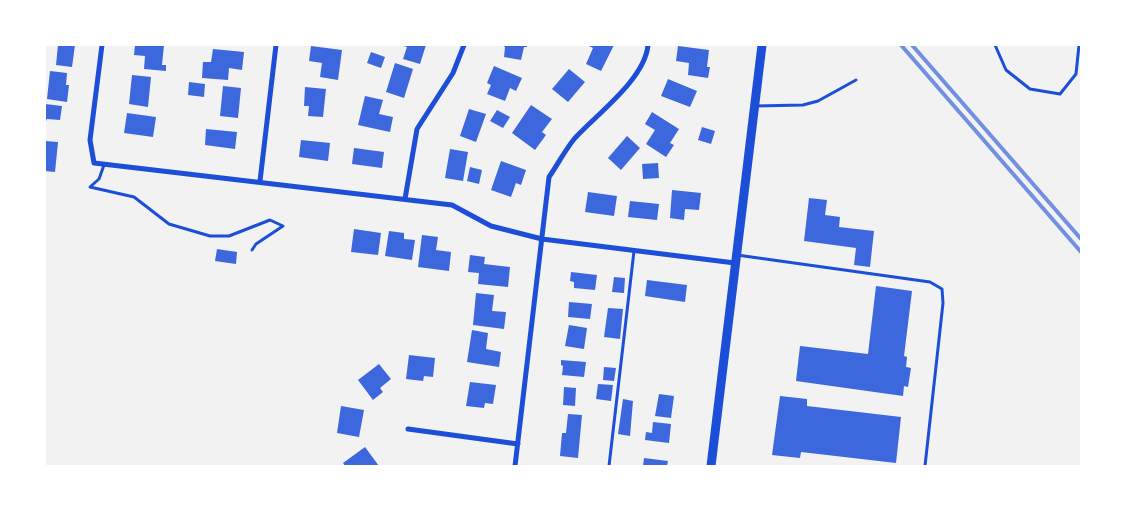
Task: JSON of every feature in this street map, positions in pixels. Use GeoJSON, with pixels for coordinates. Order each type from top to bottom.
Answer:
{"type":"FeatureCollection","features":[{"type":"Feature","properties":{"kind":"street"},"geometry":{"type":"LineString","coordinates":[[102,45],[90,140],[94,163],[452,205],[491,226],[542,239],[735,259]]}},
{"type":"Feature","properties":{"kind":"street"},"geometry":{"type":"LineString","coordinates":[[260,181],[276,45]]}},
{"type":"Feature","properties":{"kind":"street"},"geometry":{"type":"LineString","coordinates":[[405,199],[417,129],[453,73],[464,45]]}},
{"type":"Feature","properties":{"kind":"street"},"geometry":{"type":"LineString","coordinates":[[515,466],[549,177],[574,140],[626,86],[647,55],[648,45]]}},
{"type":"Feature","properties":{"kind":"street"},"geometry":{"type":"LineString","coordinates":[[711,466],[762,45]]}},
{"type":"Feature","properties":{"kind":"street"},"geometry":{"type":"LineString","coordinates":[[408,429],[518,444]]}},
{"type":"Feature","properties":{"kind":"lane"},"geometry":{"type":"LineString","coordinates":[[995,45],[1006,70],[1030,89],[1060,94],[1076,74],[1079,45]]}},
{"type":"Feature","properties":{"kind":"lane"},"geometry":{"type":"LineString","coordinates":[[754,106],[804,105],[818,101],[856,80]]}},
{"type":"Feature","properties":{"kind":"lane"},"geometry":{"type":"LineString","coordinates":[[105,164],[99,179],[91,184],[90,187],[134,197],[169,224],[210,236],[229,236],[270,220],[283,226],[256,244],[252,250]]}},
{"type":"Feature","properties":{"kind":"lane"},"geometry":{"type":"LineString","coordinates":[[608,466],[634,250]]}},
{"type":"Feature","properties":{"kind":"lane"},"geometry":{"type":"LineString","coordinates":[[735,259],[930,282],[942,288],[943,303],[926,466]]}},
{"type":"Feature","properties":{"kind":"building"},"geometry":{"type":"Polygon","coordinates":[[[58,45],[75,45],[72,67],[56,65],[58,45]]]}},
{"type":"Feature","properties":{"kind":"building"},"geometry":{"type":"Polygon","coordinates":[[[135,45],[164,45],[162,65],[166,65],[166,71],[144,69],[145,56],[134,55],[135,45]]]}},
{"type":"Feature","properties":{"kind":"building"},"geometry":{"type":"Polygon","coordinates":[[[400,45],[426,45],[420,64],[403,59],[407,47],[400,45]]]}},
{"type":"Feature","properties":{"kind":"building"},"geometry":{"type":"Polygon","coordinates":[[[502,45],[527,45],[527,47],[524,47],[521,60],[504,57],[505,47],[502,45]]]}},
{"type":"Feature","properties":{"kind":"building"},"geometry":{"type":"Polygon","coordinates":[[[587,45],[614,45],[601,71],[586,64],[593,48],[587,45]]]}},
{"type":"Feature","properties":{"kind":"building"},"geometry":{"type":"Polygon","coordinates":[[[311,46],[342,50],[338,80],[320,77],[322,63],[309,61],[311,46]]]}},
{"type":"Feature","properties":{"kind":"building"},"geometry":{"type":"Polygon","coordinates":[[[678,46],[709,50],[707,67],[710,67],[708,78],[688,75],[689,63],[676,61],[678,46]]]}},
{"type":"Feature","properties":{"kind":"building"},"geometry":{"type":"Polygon","coordinates":[[[213,49],[244,52],[242,70],[229,68],[228,80],[202,78],[203,62],[211,62],[213,49]]]}},
{"type":"Feature","properties":{"kind":"building"},"geometry":{"type":"Polygon","coordinates":[[[371,52],[385,57],[381,68],[367,63],[371,52]]]}},
{"type":"Feature","properties":{"kind":"building"},"geometry":{"type":"Polygon","coordinates":[[[395,63],[413,69],[404,98],[386,92],[395,63]]]}},
{"type":"Feature","properties":{"kind":"building"},"geometry":{"type":"Polygon","coordinates":[[[494,66],[522,78],[516,91],[510,88],[505,101],[487,94],[491,85],[487,83],[494,66]]]}},
{"type":"Feature","properties":{"kind":"building"},"geometry":{"type":"Polygon","coordinates":[[[569,69],[585,82],[568,102],[552,89],[569,69]]]}},
{"type":"Feature","properties":{"kind":"building"},"geometry":{"type":"Polygon","coordinates":[[[50,71],[67,73],[66,85],[69,85],[67,102],[47,99],[50,71]]]}},
{"type":"Feature","properties":{"kind":"building"},"geometry":{"type":"Polygon","coordinates":[[[132,75],[151,77],[148,107],[129,104],[132,75]]]}},
{"type":"Feature","properties":{"kind":"building"},"geometry":{"type":"Polygon","coordinates":[[[668,79],[697,91],[690,107],[661,96],[668,79]]]}},
{"type":"Feature","properties":{"kind":"building"},"geometry":{"type":"Polygon","coordinates":[[[189,82],[205,84],[204,97],[188,95],[189,82]]]}},
{"type":"Feature","properties":{"kind":"building"},"geometry":{"type":"Polygon","coordinates":[[[223,86],[241,88],[238,118],[220,116],[223,86]]]}},
{"type":"Feature","properties":{"kind":"building"},"geometry":{"type":"Polygon","coordinates":[[[305,87],[326,89],[323,117],[308,116],[309,106],[304,106],[305,87]]]}},
{"type":"Feature","properties":{"kind":"building"},"geometry":{"type":"Polygon","coordinates":[[[365,96],[383,100],[379,114],[393,117],[390,132],[358,125],[365,96]]]}},
{"type":"Feature","properties":{"kind":"building"},"geometry":{"type":"Polygon","coordinates":[[[45,104],[62,106],[60,120],[47,119],[45,123],[45,104]]]}},
{"type":"Feature","properties":{"kind":"building"},"geometry":{"type":"Polygon","coordinates":[[[531,105],[552,119],[542,132],[546,135],[535,150],[512,133],[531,105]]]}},
{"type":"Feature","properties":{"kind":"building"},"geometry":{"type":"Polygon","coordinates":[[[469,109],[486,114],[476,142],[460,136],[469,109]]]}},
{"type":"Feature","properties":{"kind":"building"},"geometry":{"type":"Polygon","coordinates":[[[497,110],[510,117],[503,128],[490,121],[497,110]]]}},
{"type":"Feature","properties":{"kind":"building"},"geometry":{"type":"Polygon","coordinates":[[[652,112],[679,129],[670,143],[674,145],[666,157],[646,144],[655,130],[645,124],[652,112]]]}},
{"type":"Feature","properties":{"kind":"building"},"geometry":{"type":"Polygon","coordinates":[[[127,113],[156,117],[153,137],[124,133],[127,113]]]}},
{"type":"Feature","properties":{"kind":"building"},"geometry":{"type":"Polygon","coordinates":[[[702,127],[715,131],[711,144],[698,140],[702,127]]]}},
{"type":"Feature","properties":{"kind":"building"},"geometry":{"type":"Polygon","coordinates":[[[206,129],[237,132],[235,149],[205,145],[206,129]]]}},
{"type":"Feature","properties":{"kind":"building"},"geometry":{"type":"Polygon","coordinates":[[[627,136],[640,148],[621,170],[608,158],[627,136]]]}},
{"type":"Feature","properties":{"kind":"building"},"geometry":{"type":"Polygon","coordinates":[[[301,140],[330,143],[328,161],[299,157],[301,140]]]}},
{"type":"Feature","properties":{"kind":"building"},"geometry":{"type":"Polygon","coordinates":[[[45,141],[58,142],[55,172],[45,171],[45,141]]]}},
{"type":"Feature","properties":{"kind":"building"},"geometry":{"type":"Polygon","coordinates":[[[354,148],[384,152],[382,168],[352,164],[354,148]]]}},
{"type":"Feature","properties":{"kind":"building"},"geometry":{"type":"Polygon","coordinates":[[[450,149],[468,152],[463,181],[445,178],[450,149]]]}},
{"type":"Feature","properties":{"kind":"building"},"geometry":{"type":"Polygon","coordinates":[[[501,161],[526,170],[521,185],[516,183],[511,197],[491,190],[501,161]]]}},
{"type":"Feature","properties":{"kind":"building"},"geometry":{"type":"Polygon","coordinates":[[[658,163],[659,178],[643,179],[642,164],[658,163]]]}},
{"type":"Feature","properties":{"kind":"building"},"geometry":{"type":"Polygon","coordinates":[[[470,167],[482,170],[479,184],[467,181],[470,167]]]}},
{"type":"Feature","properties":{"kind":"building"},"geometry":{"type":"Polygon","coordinates":[[[672,190],[701,193],[699,210],[685,209],[684,220],[670,218],[672,190]]]}},
{"type":"Feature","properties":{"kind":"building"},"geometry":{"type":"Polygon","coordinates":[[[588,192],[617,196],[614,216],[585,212],[588,192]]]}},
{"type":"Feature","properties":{"kind":"building"},"geometry":{"type":"Polygon","coordinates":[[[809,198],[827,200],[825,215],[840,217],[839,227],[874,231],[870,267],[854,265],[856,248],[804,241],[809,198]]]}},
{"type":"Feature","properties":{"kind":"building"},"geometry":{"type":"Polygon","coordinates":[[[630,201],[659,204],[657,220],[628,217],[630,201]]]}},
{"type":"Feature","properties":{"kind":"building"},"geometry":{"type":"Polygon","coordinates":[[[354,229],[381,233],[378,255],[351,252],[354,229]]]}},
{"type":"Feature","properties":{"kind":"building"},"geometry":{"type":"Polygon","coordinates":[[[389,231],[404,233],[404,239],[415,240],[412,260],[385,256],[389,231]]]}},
{"type":"Feature","properties":{"kind":"building"},"geometry":{"type":"Polygon","coordinates":[[[422,235],[438,237],[436,250],[451,252],[449,271],[418,267],[422,235]]]}},
{"type":"Feature","properties":{"kind":"building"},"geometry":{"type":"Polygon","coordinates":[[[217,249],[237,252],[236,264],[215,261],[217,249]]]}},
{"type":"Feature","properties":{"kind":"building"},"geometry":{"type":"Polygon","coordinates":[[[470,255],[485,257],[484,264],[510,267],[508,287],[478,284],[479,273],[468,272],[470,255]]]}},
{"type":"Feature","properties":{"kind":"building"},"geometry":{"type":"Polygon","coordinates":[[[571,272],[597,275],[595,290],[574,288],[574,282],[570,281],[571,272]]]}},
{"type":"Feature","properties":{"kind":"building"},"geometry":{"type":"Polygon","coordinates":[[[614,277],[625,278],[624,293],[612,292],[614,277]]]}},
{"type":"Feature","properties":{"kind":"building"},"geometry":{"type":"Polygon","coordinates":[[[647,280],[687,285],[685,302],[645,296],[647,280]]]}},
{"type":"Feature","properties":{"kind":"building"},"geometry":{"type":"Polygon","coordinates":[[[876,286],[912,291],[904,356],[907,357],[906,367],[911,368],[908,387],[904,386],[903,396],[796,381],[800,346],[868,354],[876,286]]]}},
{"type":"Feature","properties":{"kind":"building"},"geometry":{"type":"Polygon","coordinates":[[[476,293],[494,295],[492,311],[506,312],[504,329],[473,325],[476,293]]]}},
{"type":"Feature","properties":{"kind":"building"},"geometry":{"type":"Polygon","coordinates":[[[569,302],[592,304],[590,319],[568,317],[569,302]]]}},
{"type":"Feature","properties":{"kind":"building"},"geometry":{"type":"Polygon","coordinates":[[[608,308],[623,309],[620,339],[604,337],[608,308]]]}},
{"type":"Feature","properties":{"kind":"building"},"geometry":{"type":"Polygon","coordinates":[[[569,325],[587,328],[584,349],[565,346],[569,325]]]}},
{"type":"Feature","properties":{"kind":"building"},"geometry":{"type":"Polygon","coordinates":[[[472,330],[488,333],[486,349],[501,352],[499,367],[467,362],[472,330]]]}},
{"type":"Feature","properties":{"kind":"building"},"geometry":{"type":"Polygon","coordinates":[[[409,355],[435,358],[433,377],[424,376],[423,381],[406,379],[409,355]]]}},
{"type":"Feature","properties":{"kind":"building"},"geometry":{"type":"Polygon","coordinates":[[[561,360],[586,362],[584,377],[562,375],[563,366],[561,365],[561,360]]]}},
{"type":"Feature","properties":{"kind":"building"},"geometry":{"type":"Polygon","coordinates":[[[379,364],[391,379],[380,388],[383,392],[373,400],[358,380],[379,364]]]}},
{"type":"Feature","properties":{"kind":"building"},"geometry":{"type":"Polygon","coordinates":[[[604,367],[616,368],[614,381],[603,380],[604,367]]]}},
{"type":"Feature","properties":{"kind":"building"},"geometry":{"type":"Polygon","coordinates":[[[470,382],[496,385],[493,404],[485,403],[484,408],[466,406],[470,382]]]}},
{"type":"Feature","properties":{"kind":"building"},"geometry":{"type":"Polygon","coordinates":[[[598,384],[613,385],[611,401],[596,399],[598,384]]]}},
{"type":"Feature","properties":{"kind":"building"},"geometry":{"type":"Polygon","coordinates":[[[564,387],[576,388],[575,406],[563,405],[564,387]]]}},
{"type":"Feature","properties":{"kind":"building"},"geometry":{"type":"Polygon","coordinates":[[[659,394],[674,396],[671,418],[655,416],[659,394]]]}},
{"type":"Feature","properties":{"kind":"building"},"geometry":{"type":"Polygon","coordinates":[[[780,396],[807,399],[807,406],[901,417],[896,463],[801,452],[800,458],[772,455],[780,396]]]}},
{"type":"Feature","properties":{"kind":"building"},"geometry":{"type":"Polygon","coordinates":[[[623,399],[633,401],[630,436],[618,434],[623,399]]]}},
{"type":"Feature","properties":{"kind":"building"},"geometry":{"type":"Polygon","coordinates":[[[341,406],[364,410],[359,437],[337,433],[341,406]]]}},
{"type":"Feature","properties":{"kind":"building"},"geometry":{"type":"Polygon","coordinates":[[[568,414],[582,415],[578,458],[560,456],[562,433],[566,433],[568,414]]]}},
{"type":"Feature","properties":{"kind":"building"},"geometry":{"type":"Polygon","coordinates":[[[653,422],[671,424],[669,443],[645,440],[646,432],[652,433],[653,422]]]}},
{"type":"Feature","properties":{"kind":"building"},"geometry":{"type":"Polygon","coordinates":[[[365,447],[379,466],[345,466],[343,463],[365,447]]]}},
{"type":"Feature","properties":{"kind":"building"},"geometry":{"type":"Polygon","coordinates":[[[644,458],[668,461],[667,466],[643,466],[644,458]]]}},
{"type":"Feature","properties":{"kind":"railway"},"geometry":{"type":"LineString","coordinates":[[901,45],[1081,252]]}},
{"type":"Feature","properties":{"kind":"railway"},"geometry":{"type":"LineString","coordinates":[[912,45],[1081,239]]}}]}
